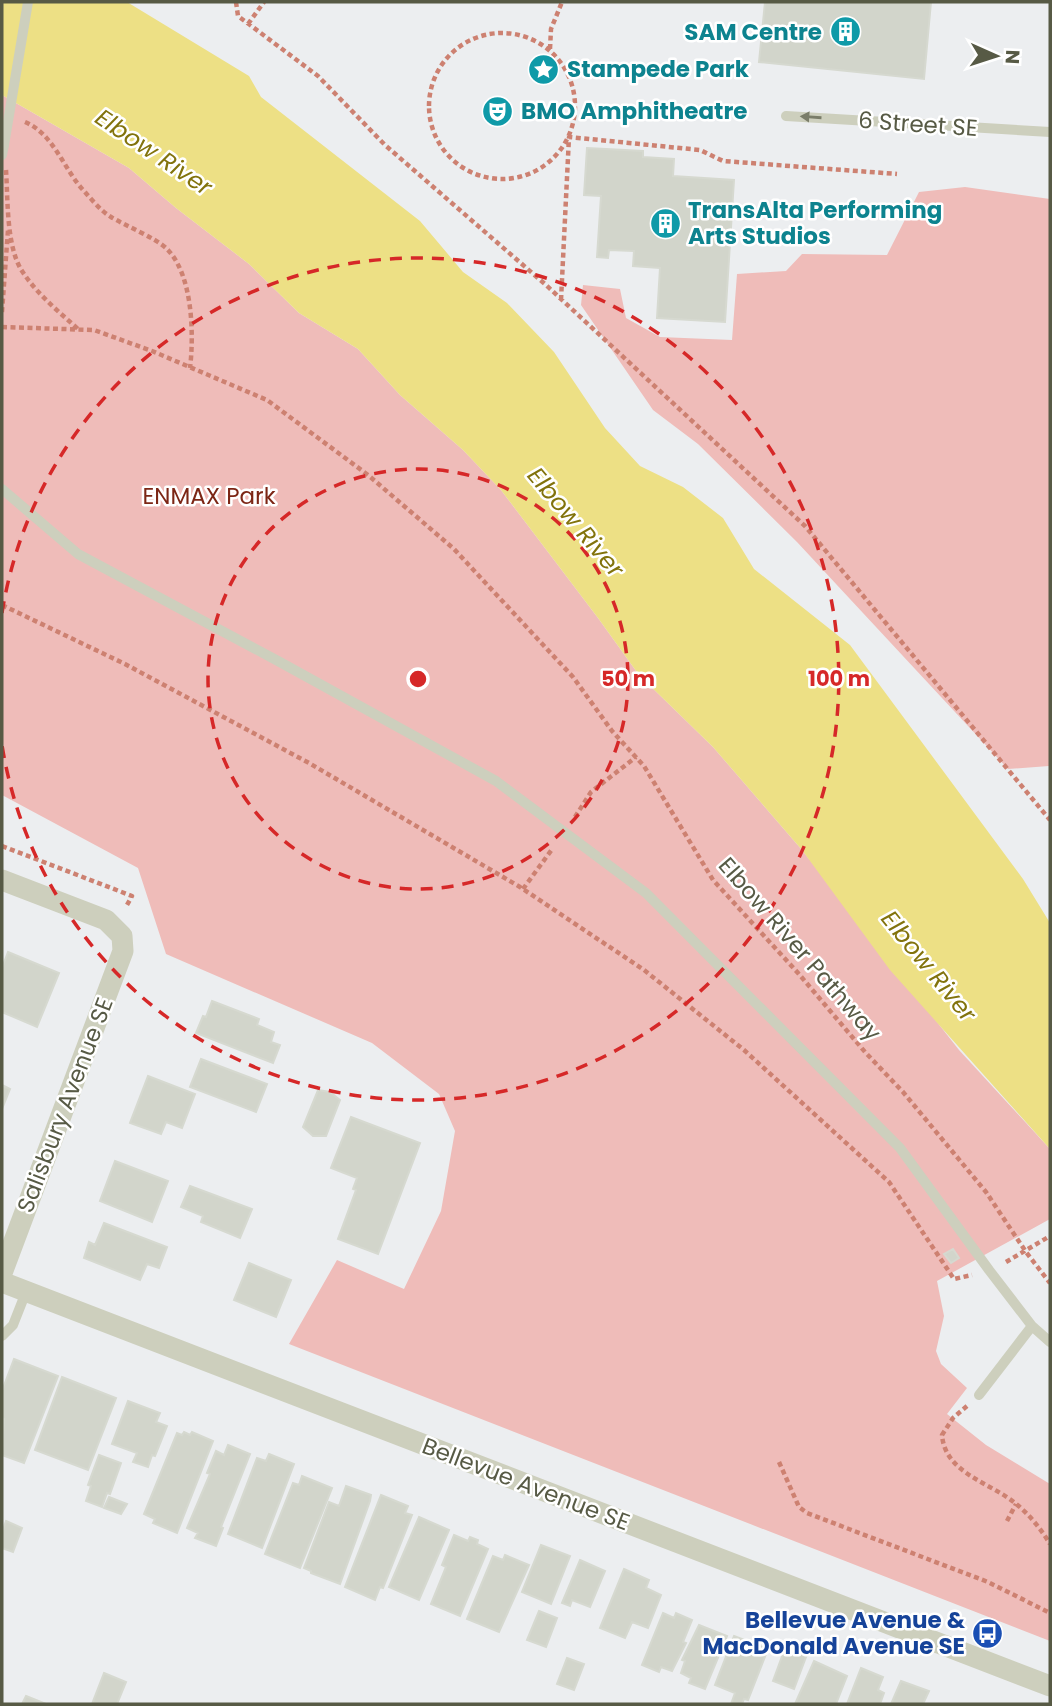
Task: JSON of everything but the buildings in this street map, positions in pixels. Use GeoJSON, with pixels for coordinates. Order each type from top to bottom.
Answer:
{"type":"FeatureCollection","features":[{"type":"Feature","properties":{"kind":"street","name":"Salisbury Avenue SE"},"geometry":{"type":"LineString","coordinates":[[2,880],[106,920],[122,936],[124,951],[2,1273]]}},
{"type":"Feature","properties":{"kind":"street","name":"Bellevue Avenue SE"},"geometry":{"type":"LineString","coordinates":[[2,1282],[1050,1686]]}},
{"type":"Feature","properties":{"kind":"lane"},"geometry":{"type":"LineString","coordinates":[[3,150],[28,2]]}},
{"type":"Feature","properties":{"kind":"lane","name":"6 Street SE"},"geometry":{"type":"LineString","coordinates":[[786,116],[1050,132]]}},
{"type":"Feature","properties":{"kind":"lane"},"geometry":{"type":"LineString","coordinates":[[2,489],[78,554],[496,780],[646,893],[900,1148],[1032,1326],[1050,1342]]}},
{"type":"Feature","properties":{"kind":"lane"},"geometry":{"type":"LineString","coordinates":[[2,1336],[13,1325],[26,1292]]}},
{"type":"Feature","properties":{"kind":"lane"},"geometry":{"type":"LineString","coordinates":[[979,1395],[1032,1326]]}},
{"type":"Feature","properties":{"kind":"path"},"geometry":{"type":"LineString","coordinates":[[236,2],[238,16],[318,76],[385,145],[561,300],[805,526],[1050,820]]}},
{"type":"Feature","properties":{"kind":"path"},"geometry":{"type":"LineString","coordinates":[[248,24],[264,2]]}},
{"type":"Feature","properties":{"kind":"path"},"geometry":{"type":"LineString","coordinates":[[550,50],[551,29],[562,2]]}},
{"type":"Feature","properties":{"kind":"path"},"geometry":{"type":"LineString","coordinates":[[561,300],[569,137],[576,114],[574,90],[565,68],[550,50],[530,37],[507,32],[483,34],[461,44],[444,60],[433,81],[428,106],[433,131],[445,152],[464,169],[486,178],[511,179],[535,172],[555,157],[569,137]]}},
{"type":"Feature","properties":{"kind":"path"},"geometry":{"type":"LineString","coordinates":[[24,122],[35,126],[62,158],[81,188],[108,215],[167,249],[185,279],[190,317],[190,368]]}},
{"type":"Feature","properties":{"kind":"path"},"geometry":{"type":"LineString","coordinates":[[569,137],[700,150],[723,161],[897,174]]}},
{"type":"Feature","properties":{"kind":"path"},"geometry":{"type":"LineString","coordinates":[[2,312],[9,226],[3,150]]}},
{"type":"Feature","properties":{"kind":"path"},"geometry":{"type":"LineString","coordinates":[[9,226],[20,269],[44,299],[79,330]]}},
{"type":"Feature","properties":{"kind":"path","name":"Elbow River Pathway"},"geometry":{"type":"LineString","coordinates":[[2,327],[94,330],[267,400],[368,475],[454,549],[573,677],[612,731],[644,766],[713,880],[864,1052],[903,1092],[986,1192],[1050,1283]]}},
{"type":"Feature","properties":{"kind":"path"},"geometry":{"type":"LineString","coordinates":[[2,605],[125,664],[309,763],[523,889],[644,970],[744,1049],[889,1182],[954,1279],[989,1270],[1026,1252],[1050,1236]]}},
{"type":"Feature","properties":{"kind":"path"},"geometry":{"type":"LineString","coordinates":[[575,817],[591,792],[636,757]]}},
{"type":"Feature","properties":{"kind":"path"},"geometry":{"type":"LineString","coordinates":[[2,846],[132,896],[127,905]]}},
{"type":"Feature","properties":{"kind":"path"},"geometry":{"type":"LineString","coordinates":[[523,889],[553,848]]}},
{"type":"Feature","properties":{"kind":"path"},"geometry":{"type":"LineString","coordinates":[[979,1395],[946,1428],[942,1435],[943,1447],[951,1462],[1016,1504],[1030,1517],[1050,1544]]}},
{"type":"Feature","properties":{"kind":"path"},"geometry":{"type":"LineString","coordinates":[[779,1462],[799,1507],[807,1513],[988,1582],[1050,1613]]}},
{"type":"Feature","properties":{"kind":"path"},"geometry":{"type":"LineString","coordinates":[[1007,1521],[1016,1504]]}},
{"type":"Feature","properties":{"kind":"green space","name":"ENMAX Park"},"geometry":{"type":"Polygon","coordinates":[[[2,95],[129,168],[249,264],[299,313],[358,349],[400,395],[463,450],[501,490],[639,675],[713,747],[802,850],[959,1050],[1050,1149],[1050,1219],[937,1281],[944,1316],[936,1351],[941,1364],[967,1388],[947,1414],[986,1445],[1050,1484],[1050,1641],[289,1344],[337,1260],[404,1289],[441,1211],[455,1131],[439,1094],[372,1043],[166,954],[138,868],[2,795],[2,95]]]}},
{"type":"Feature","properties":{"kind":"green space"},"geometry":{"type":"Polygon","coordinates":[[[965,187],[1050,199],[1049,766],[1008,769],[797,542],[698,444],[653,410],[581,305],[583,285],[620,289],[626,318],[660,337],[732,340],[737,274],[786,271],[802,254],[887,255],[919,192],[965,187]]]}},
{"type":"Feature","properties":{"kind":"water","name":"Elbow River"},"geometry":{"type":"Polygon","coordinates":[[[2,2],[127,2],[249,76],[261,97],[420,221],[463,272],[507,303],[554,352],[605,428],[640,466],[683,487],[723,518],[754,569],[850,645],[1023,879],[1050,923],[1050,1149],[890,970],[802,850],[713,747],[639,675],[501,490],[463,450],[400,395],[358,349],[299,313],[249,264],[129,168],[2,95],[2,2]]]}},
{"type":"Feature","properties":{"kind":"place","name":"SAM Centre"},"geometry":{"type":"Point","coordinates":[845,32]}},
{"type":"Feature","properties":{"kind":"place","name":"Stampede Park"},"geometry":{"type":"Point","coordinates":[544,69]}},
{"type":"Feature","properties":{"kind":"place","name":"BMO Amphitheatre"},"geometry":{"type":"Point","coordinates":[498,111]}},
{"type":"Feature","properties":{"kind":"place","name":"TransAlta Performing Arts Studios"},"geometry":{"type":"Point","coordinates":[665,223]}},
{"type":"Feature","properties":{"kind":"place","name":"Bellevue Avenue & MacDonald Avenue SE"},"geometry":{"type":"Point","coordinates":[988,1633]}}]}
